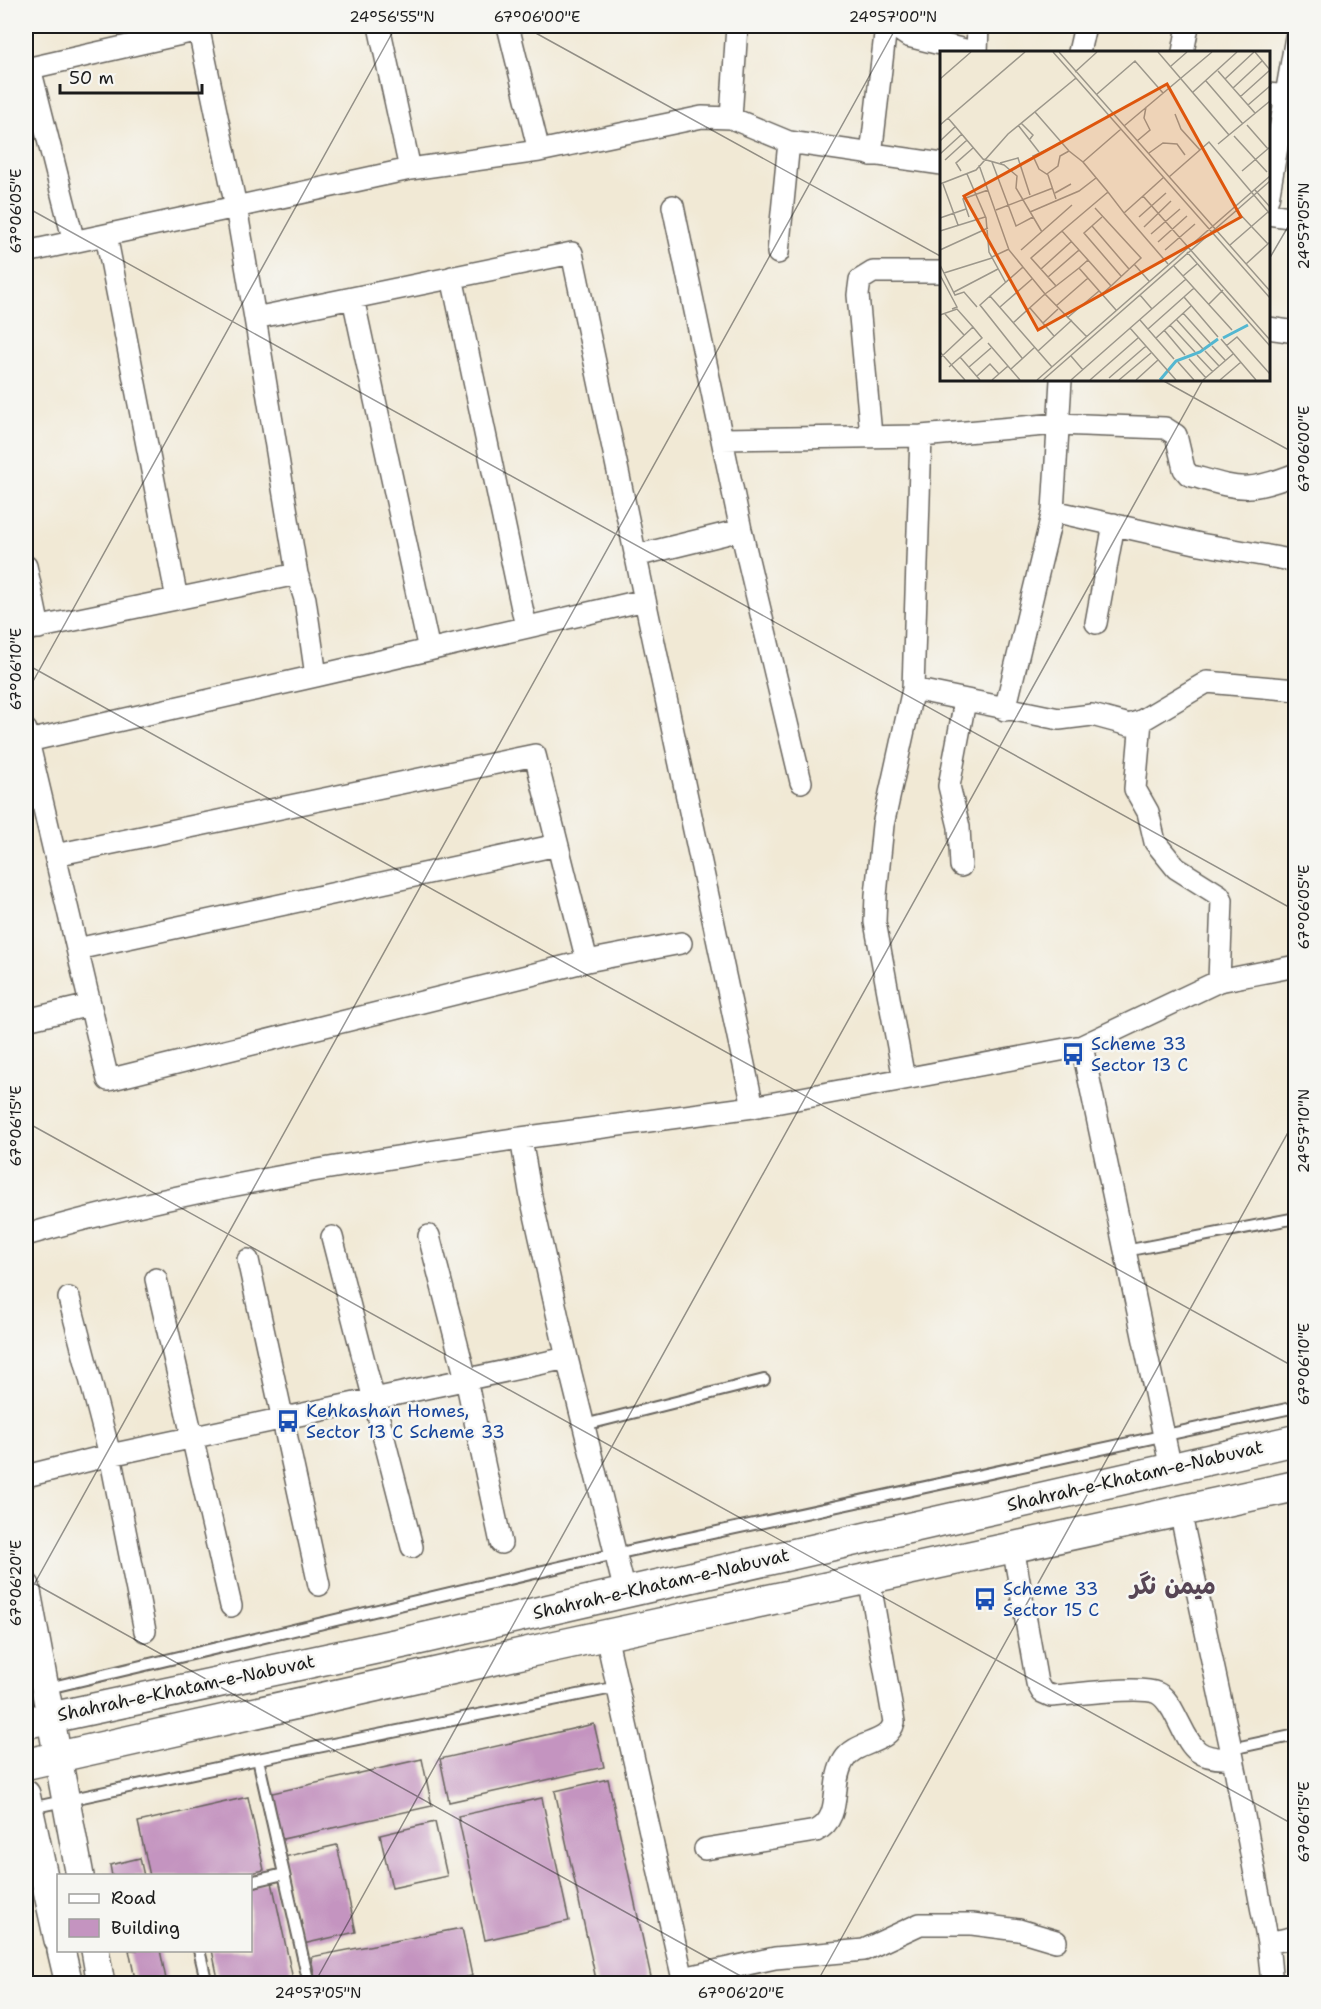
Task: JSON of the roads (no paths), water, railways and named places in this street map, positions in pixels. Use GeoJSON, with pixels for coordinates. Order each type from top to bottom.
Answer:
{"type":"FeatureCollection","features":[{"type":"Feature","properties":{"kind":"main road","name":"Shahrah-e-Khatam-e-Nabuvat"},"geometry":{"type":"LineString","coordinates":[[39,1710],[625,1592],[1296,1440]]}},
{"type":"Feature","properties":{"kind":"main road","name":"Shahrah-e-Khatam-e-Nabuvat"},"geometry":{"type":"LineString","coordinates":[[26,1764],[606,1635],[1296,1486]]}},
{"type":"Feature","properties":{"kind":"street"},"geometry":{"type":"LineString","coordinates":[[379,26],[410,169]]}},
{"type":"Feature","properties":{"kind":"street"},"geometry":{"type":"LineString","coordinates":[[508,26],[539,151]]}},
{"type":"Feature","properties":{"kind":"street"},"geometry":{"type":"LineString","coordinates":[[731,118],[737,26]]}},
{"type":"Feature","properties":{"kind":"street"},"geometry":{"type":"LineString","coordinates":[[871,155],[886,26]]}},
{"type":"Feature","properties":{"kind":"street"},"geometry":{"type":"LineString","coordinates":[[893,26],[908,36],[971,51]]}},
{"type":"Feature","properties":{"kind":"street"},"geometry":{"type":"LineString","coordinates":[[975,51],[978,26]]}},
{"type":"Feature","properties":{"kind":"street"},"geometry":{"type":"LineString","coordinates":[[1079,51],[1085,26]]}},
{"type":"Feature","properties":{"kind":"street"},"geometry":{"type":"LineString","coordinates":[[1183,51],[1188,26]]}},
{"type":"Feature","properties":{"kind":"street"},"geometry":{"type":"LineString","coordinates":[[74,242],[28,68],[198,28],[236,207],[297,574],[305,599],[316,676]]}},
{"type":"Feature","properties":{"kind":"street"},"geometry":{"type":"LineString","coordinates":[[1270,192],[1284,96],[1296,37]]}},
{"type":"Feature","properties":{"kind":"street"},"geometry":{"type":"LineString","coordinates":[[26,252],[410,169],[539,151],[702,117],[731,118],[789,142],[940,164]]}},
{"type":"Feature","properties":{"kind":"street"},"geometry":{"type":"LineString","coordinates":[[778,253],[789,142]]}},
{"type":"Feature","properties":{"kind":"street"},"geometry":{"type":"LineString","coordinates":[[673,206],[741,530],[801,782]]}},
{"type":"Feature","properties":{"kind":"street"},"geometry":{"type":"LineString","coordinates":[[1270,214],[1296,218]]}},
{"type":"Feature","properties":{"kind":"street"},"geometry":{"type":"LineString","coordinates":[[106,235],[177,599]]}},
{"type":"Feature","properties":{"kind":"street"},"geometry":{"type":"LineString","coordinates":[[255,318],[572,253],[753,1107]]}},
{"type":"Feature","properties":{"kind":"street"},"geometry":{"type":"LineString","coordinates":[[871,435],[858,294],[860,280],[873,272],[940,272]]}},
{"type":"Feature","properties":{"kind":"street"},"geometry":{"type":"LineString","coordinates":[[452,278],[526,627]]}},
{"type":"Feature","properties":{"kind":"street"},"geometry":{"type":"LineString","coordinates":[[353,298],[429,650]]}},
{"type":"Feature","properties":{"kind":"street"},"geometry":{"type":"LineString","coordinates":[[1270,328],[1296,332]]}},
{"type":"Feature","properties":{"kind":"street"},"geometry":{"type":"LineString","coordinates":[[1005,710],[1053,511],[1061,381]]}},
{"type":"Feature","properties":{"kind":"street"},"geometry":{"type":"LineString","coordinates":[[722,439],[921,436],[1057,424],[1165,428],[1176,435],[1186,473],[1236,488],[1265,486],[1296,474]]}},
{"type":"Feature","properties":{"kind":"street"},"geometry":{"type":"LineString","coordinates":[[904,1079],[875,922],[884,825],[913,689],[921,436]]}},
{"type":"Feature","properties":{"kind":"street"},"geometry":{"type":"LineString","coordinates":[[1053,511],[1296,561]]}},
{"type":"Feature","properties":{"kind":"street"},"geometry":{"type":"LineString","coordinates":[[1096,623],[1114,524]]}},
{"type":"Feature","properties":{"kind":"street"},"geometry":{"type":"LineString","coordinates":[[635,556],[741,530]]}},
{"type":"Feature","properties":{"kind":"street"},"geometry":{"type":"LineString","coordinates":[[26,566],[32,629],[297,574]]}},
{"type":"Feature","properties":{"kind":"street"},"geometry":{"type":"LineString","coordinates":[[645,600],[316,676],[27,736],[108,1080],[587,961],[681,943]]}},
{"type":"Feature","properties":{"kind":"street"},"geometry":{"type":"LineString","coordinates":[[913,689],[1005,710],[1059,719],[1092,715],[1121,725],[1141,721],[1207,682],[1296,690]]}},
{"type":"Feature","properties":{"kind":"street"},"geometry":{"type":"LineString","coordinates":[[961,866],[959,827],[949,786],[965,701]]}},
{"type":"Feature","properties":{"kind":"street"},"geometry":{"type":"LineString","coordinates":[[1141,721],[1136,789],[1148,812],[1155,842],[1176,868],[1220,895],[1222,900],[1220,981]]}},
{"type":"Feature","properties":{"kind":"street"},"geometry":{"type":"LineString","coordinates":[[55,855],[535,755],[587,961]]}},
{"type":"Feature","properties":{"kind":"street"},"geometry":{"type":"LineString","coordinates":[[77,949],[558,845]]}},
{"type":"Feature","properties":{"kind":"street"},"geometry":{"type":"LineString","coordinates":[[26,1235],[72,1221],[193,1195],[412,1155],[753,1107],[1082,1046],[1220,981],[1296,966]]}},
{"type":"Feature","properties":{"kind":"street"},"geometry":{"type":"LineString","coordinates":[[26,1020],[90,1005]]}},
{"type":"Feature","properties":{"kind":"street"},"geometry":{"type":"LineString","coordinates":[[1082,1046],[1171,1469]]}},
{"type":"Feature","properties":{"kind":"street"},"geometry":{"type":"LineString","coordinates":[[521,1138],[529,1191],[567,1358],[625,1592]]}},
{"type":"Feature","properties":{"kind":"street"},"geometry":{"type":"LineString","coordinates":[[429,1236],[466,1379],[501,1543]]}},
{"type":"Feature","properties":{"kind":"street"},"geometry":{"type":"LineString","coordinates":[[332,1237],[412,1547]]}},
{"type":"Feature","properties":{"kind":"street"},"geometry":{"type":"LineString","coordinates":[[248,1260],[319,1585]]}},
{"type":"Feature","properties":{"kind":"street"},"geometry":{"type":"LineString","coordinates":[[156,1279],[231,1606]]}},
{"type":"Feature","properties":{"kind":"street"},"geometry":{"type":"LineString","coordinates":[[69,1298],[110,1455],[145,1632]]}},
{"type":"Feature","properties":{"kind":"street"},"geometry":{"type":"LineString","coordinates":[[26,1476],[110,1455],[567,1358]]}},
{"type":"Feature","properties":{"kind":"street"},"geometry":{"type":"LineString","coordinates":[[1180,1511],[1232,1754],[1268,1943],[1272,1983]]}},
{"type":"Feature","properties":{"kind":"street"},"geometry":{"type":"LineString","coordinates":[[1013,1547],[1037,1683],[1042,1692],[1051,1696],[1137,1690],[1158,1693],[1167,1701],[1195,1750],[1204,1757],[1212,1759],[1232,1754]]}},
{"type":"Feature","properties":{"kind":"street"},"geometry":{"type":"LineString","coordinates":[[705,1849],[816,1832],[823,1828],[833,1811],[842,1762],[855,1748],[889,1734],[894,1722],[869,1578]]}},
{"type":"Feature","properties":{"kind":"street"},"geometry":{"type":"LineString","coordinates":[[26,1586],[39,1710],[57,1757],[80,1874]]}},
{"type":"Feature","properties":{"kind":"street"},"geometry":{"type":"LineString","coordinates":[[606,1635],[684,1981],[775,1958],[864,1950],[920,1924],[972,1924],[1018,1930],[1056,1941]]}},
{"type":"Feature","properties":{"kind":"street"},"geometry":{"type":"LineString","coordinates":[[26,1804],[57,1936]]}},
{"type":"Feature","properties":{"kind":"street"},"geometry":{"type":"LineString","coordinates":[[1268,1943],[1296,1937]]}},
{"type":"Feature","properties":{"kind":"street"},"geometry":{"type":"LineString","coordinates":[[61,1952],[69,1983]]}},
{"type":"Feature","properties":{"kind":"street"},"geometry":{"type":"LineString","coordinates":[[94,1952],[101,1983]]}},
{"type":"Feature","properties":{"kind":"lane"},"geometry":{"type":"LineString","coordinates":[[1125,1251],[1296,1218]]}},
{"type":"Feature","properties":{"kind":"lane"},"geometry":{"type":"LineString","coordinates":[[584,1425],[764,1380]]}},
{"type":"Feature","properties":{"kind":"lane"},"geometry":{"type":"LineString","coordinates":[[39,1710],[615,1554],[1296,1407]]}},
{"type":"Feature","properties":{"kind":"lane"},"geometry":{"type":"LineString","coordinates":[[26,1804],[64,1801],[258,1759],[618,1687]]}},
{"type":"Feature","properties":{"kind":"lane"},"geometry":{"type":"LineString","coordinates":[[1232,1754],[1296,1735]]}},
{"type":"Feature","properties":{"kind":"lane"},"geometry":{"type":"LineString","coordinates":[[258,1759],[309,1983]]}},
{"type":"Feature","properties":{"kind":"lane"},"geometry":{"type":"LineString","coordinates":[[252,1882],[284,1874]]}},
{"type":"Feature","properties":{"kind":"lane"},"geometry":{"type":"LineString","coordinates":[[199,1952],[207,1983]]}},
{"type":"Feature","properties":{"kind":"place","name":"Scheme 33 Sector 13 C"},"geometry":{"type":"Point","coordinates":[1073,1054]}},
{"type":"Feature","properties":{"kind":"place","name":"Kehkashan Homes, Sector 13 C Scheme 33"},"geometry":{"type":"Point","coordinates":[288,1421]}},
{"type":"Feature","properties":{"kind":"place","name":"Scheme 33 Sector 15 C"},"geometry":{"type":"Point","coordinates":[985,1599]}},
{"type":"Feature","properties":{"kind":"district","name":"میمن نگر"},"geometry":{"type":"Point","coordinates":[1173,1586]}}]}
